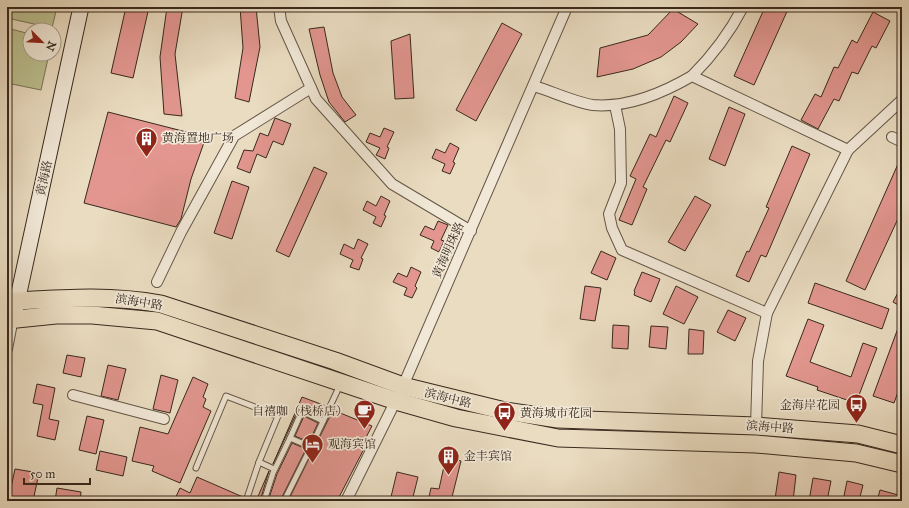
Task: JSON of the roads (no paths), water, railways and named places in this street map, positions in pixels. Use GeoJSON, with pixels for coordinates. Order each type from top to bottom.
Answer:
{"type":"FeatureCollection","features":[{"type":"Feature","properties":{"kind":"main road","name":"黄海路"},"geometry":{"type":"LineString","coordinates":[[10,310],[81,7]]}},
{"type":"Feature","properties":{"kind":"main road","name":"滨海中路"},"geometry":{"type":"LineString","coordinates":[[10,310],[91,297],[135,299],[161,304],[335,360],[399,394],[456,418],[558,438],[756,444],[856,453],[902,464]]}},
{"type":"Feature","properties":{"kind":"main road","name":"滨海中路"},"geometry":{"type":"LineString","coordinates":[[10,310],[56,315],[92,315],[157,321],[341,382],[399,394],[558,419],[756,426],[858,434],[902,445]]}},
{"type":"Feature","properties":{"kind":"street"},"geometry":{"type":"LineString","coordinates":[[279,7],[281,21],[316,99],[392,184],[471,231]]}},
{"type":"Feature","properties":{"kind":"street","name":"黄海明珠路"},"geometry":{"type":"LineString","coordinates":[[346,501],[399,394],[567,7]]}},
{"type":"Feature","properties":{"kind":"street"},"geometry":{"type":"LineString","coordinates":[[534,86],[592,104],[615,105],[649,97],[670,89],[692,76],[720,42],[743,7]]}},
{"type":"Feature","properties":{"kind":"street"},"geometry":{"type":"LineString","coordinates":[[692,76],[848,150]]}},
{"type":"Feature","properties":{"kind":"street"},"geometry":{"type":"LineString","coordinates":[[157,282],[181,232],[234,136],[311,88]]}},
{"type":"Feature","properties":{"kind":"street"},"geometry":{"type":"LineString","coordinates":[[756,426],[758,362],[767,314],[848,150],[902,100]]}},
{"type":"Feature","properties":{"kind":"street"},"geometry":{"type":"LineString","coordinates":[[615,105],[620,129],[621,182],[609,214],[612,228],[622,250],[767,314]]}},
{"type":"Feature","properties":{"kind":"street"},"geometry":{"type":"LineString","coordinates":[[892,137],[902,142]]}},
{"type":"Feature","properties":{"kind":"street","name":"黄海路"},"geometry":{"type":"LineString","coordinates":[[7,349],[10,310]]}},
{"type":"Feature","properties":{"kind":"street"},"geometry":{"type":"LineString","coordinates":[[73,395],[164,419]]}},
{"type":"Feature","properties":{"kind":"lane"},"geometry":{"type":"LineString","coordinates":[[284,501],[324,421],[341,382]]}},
{"type":"Feature","properties":{"kind":"lane"},"geometry":{"type":"LineString","coordinates":[[196,468],[226,396],[278,416],[259,462],[246,501]]}},
{"type":"Feature","properties":{"kind":"lane"},"geometry":{"type":"LineString","coordinates":[[264,501],[274,469],[302,411],[324,421]]}},
{"type":"Feature","properties":{"kind":"lane"},"geometry":{"type":"LineString","coordinates":[[290,438],[311,448]]}},
{"type":"Feature","properties":{"kind":"lane"},"geometry":{"type":"LineString","coordinates":[[259,462],[274,469]]}},
{"type":"Feature","properties":{"kind":"place","name":"黄海置地广场"},"geometry":{"type":"Point","coordinates":[147,158]}},
{"type":"Feature","properties":{"kind":"place","name":"金海岸花园"},"geometry":{"type":"Point","coordinates":[856,424]}},
{"type":"Feature","properties":{"kind":"place","name":"自禧咖（栈桥店）"},"geometry":{"type":"Point","coordinates":[364,430]}},
{"type":"Feature","properties":{"kind":"place","name":"黄海城市花园"},"geometry":{"type":"Point","coordinates":[504,432]}},
{"type":"Feature","properties":{"kind":"place","name":"观海宾馆"},"geometry":{"type":"Point","coordinates":[313,464]}},
{"type":"Feature","properties":{"kind":"place","name":"金丰宾馆"},"geometry":{"type":"Point","coordinates":[449,476]}}]}
